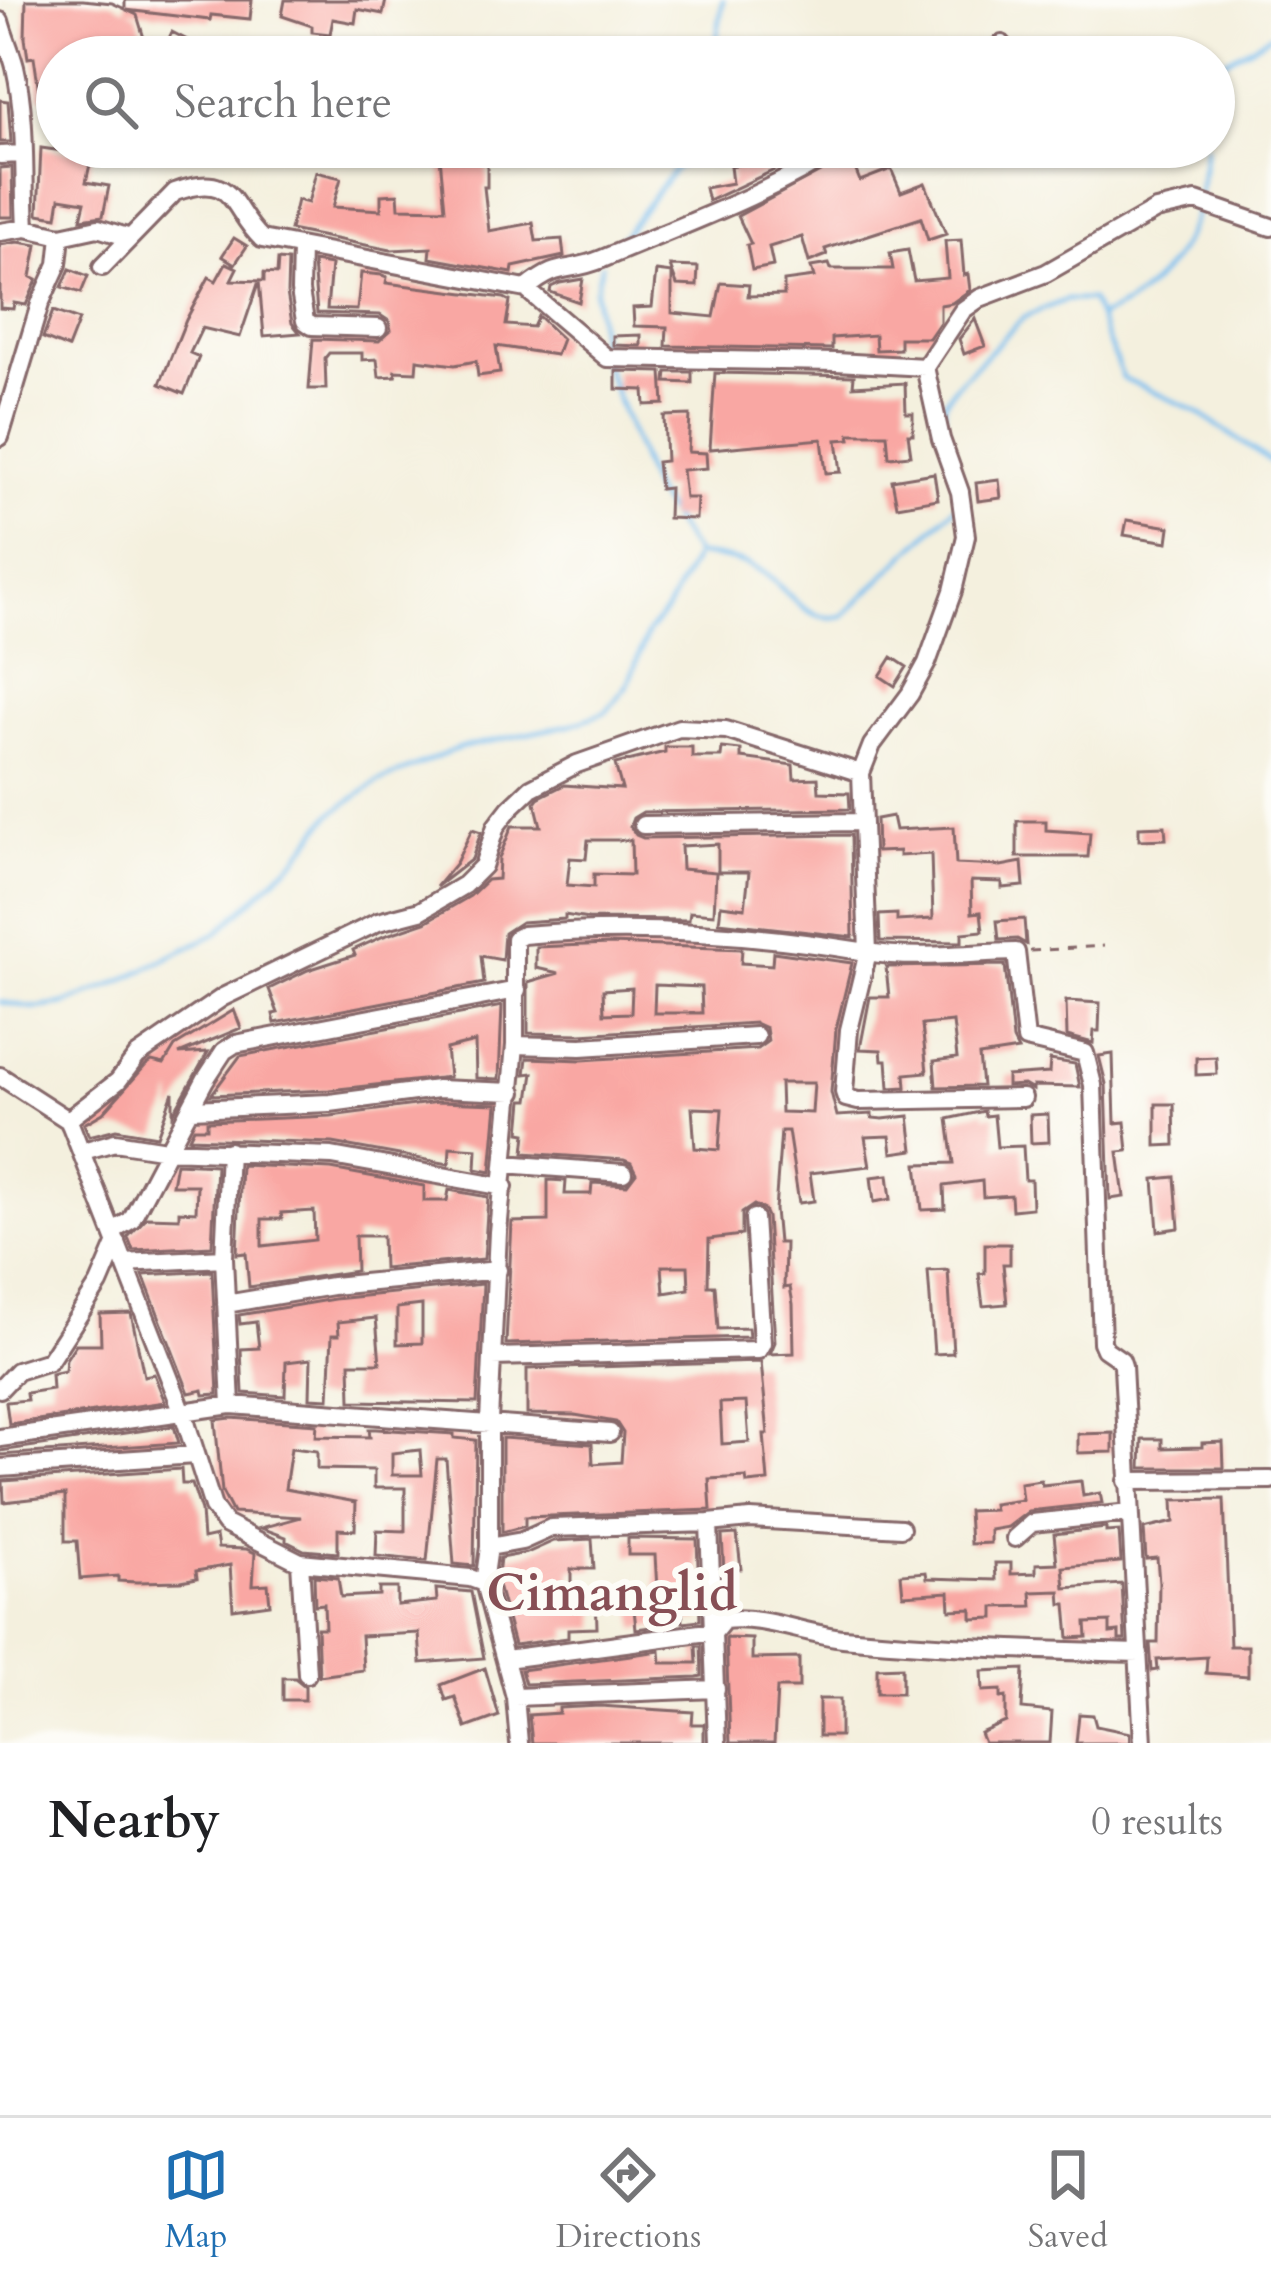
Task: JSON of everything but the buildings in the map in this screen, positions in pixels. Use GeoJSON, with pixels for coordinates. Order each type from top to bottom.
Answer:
{"type":"FeatureCollection","features":[{"type":"Feature","properties":{"kind":"street"},"geometry":{"type":"LineString","coordinates":[[0,21],[15,67],[26,228]]}},
{"type":"Feature","properties":{"kind":"street"},"geometry":{"type":"LineString","coordinates":[[0,155],[23,154]]}},
{"type":"Feature","properties":{"kind":"street"},"geometry":{"type":"LineString","coordinates":[[526,290],[550,269],[592,263],[807,168]]}},
{"type":"Feature","properties":{"kind":"street"},"geometry":{"type":"LineString","coordinates":[[103,267],[175,192],[211,187],[229,191],[249,227],[262,239],[526,290],[607,358],[925,368]]}},
{"type":"Feature","properties":{"kind":"street"},"geometry":{"type":"LineString","coordinates":[[1023,1099],[846,1098],[843,1069],[868,952],[861,773],[872,745],[927,663],[953,591],[966,536],[960,492],[941,439],[925,368],[963,310],[980,298],[1046,273],[1156,211],[1196,201],[1271,227]]}},
{"type":"Feature","properties":{"kind":"street"},"geometry":{"type":"LineString","coordinates":[[0,232],[26,228],[62,236],[98,228],[130,238]]}},
{"type":"Feature","properties":{"kind":"street"},"geometry":{"type":"LineString","coordinates":[[0,437],[40,304],[58,264],[62,236]]}},
{"type":"Feature","properties":{"kind":"street"},"geometry":{"type":"LineString","coordinates":[[301,248],[305,321],[312,326],[378,328]]}},
{"type":"Feature","properties":{"kind":"street"},"geometry":{"type":"LineString","coordinates":[[75,1135],[136,1056],[224,997],[378,922],[420,911],[464,885],[483,866],[496,826],[510,808],[531,788],[577,764],[679,728],[726,730],[861,773]]}},
{"type":"Feature","properties":{"kind":"street"},"geometry":{"type":"LineString","coordinates":[[644,825],[860,822]]}},
{"type":"Feature","properties":{"kind":"street"},"geometry":{"type":"LineString","coordinates":[[519,1743],[515,1697],[484,1583],[498,1232],[518,991],[513,945],[523,935],[595,929],[674,930],[826,943],[868,952],[1016,952],[1025,1039],[1085,1053],[1094,1085],[1102,1342],[1121,1360],[1143,1743]]}},
{"type":"Feature","properties":{"kind":"street"},"geometry":{"type":"LineString","coordinates":[[0,1389],[17,1371],[49,1361],[119,1249],[224,1051],[235,1043],[518,991]]}},
{"type":"Feature","properties":{"kind":"street"},"geometry":{"type":"LineString","coordinates":[[515,1045],[581,1047],[755,1036]]}},
{"type":"Feature","properties":{"kind":"street"},"geometry":{"type":"LineString","coordinates":[[0,1076],[75,1135],[170,1150],[332,1156],[504,1186]]}},
{"type":"Feature","properties":{"kind":"street"},"geometry":{"type":"LineString","coordinates":[[191,1109],[330,1103],[437,1089],[513,1092]]}},
{"type":"Feature","properties":{"kind":"street"},"geometry":{"type":"LineString","coordinates":[[75,1135],[182,1410],[213,1507],[224,1524],[300,1562],[484,1583]]}},
{"type":"Feature","properties":{"kind":"street"},"geometry":{"type":"LineString","coordinates":[[229,1150],[224,1258],[231,1405]]}},
{"type":"Feature","properties":{"kind":"street"},"geometry":{"type":"LineString","coordinates":[[505,1164],[623,1173]]}},
{"type":"Feature","properties":{"kind":"street"},"geometry":{"type":"LineString","coordinates":[[492,1357],[758,1350],[762,1343],[754,1218]]}},
{"type":"Feature","properties":{"kind":"street"},"geometry":{"type":"LineString","coordinates":[[119,1249],[224,1258]]}},
{"type":"Feature","properties":{"kind":"street"},"geometry":{"type":"LineString","coordinates":[[226,1304],[332,1286],[498,1270]]}},
{"type":"Feature","properties":{"kind":"street"},"geometry":{"type":"LineString","coordinates":[[0,1438],[231,1405],[610,1433]]}},
{"type":"Feature","properties":{"kind":"street"},"geometry":{"type":"LineString","coordinates":[[0,1468],[195,1455]]}},
{"type":"Feature","properties":{"kind":"street"},"geometry":{"type":"LineString","coordinates":[[1127,1481],[1271,1480]]}},
{"type":"Feature","properties":{"kind":"street"},"geometry":{"type":"LineString","coordinates":[[1015,1538],[1032,1523],[1130,1514]]}},
{"type":"Feature","properties":{"kind":"street"},"geometry":{"type":"LineString","coordinates":[[489,1547],[521,1541],[551,1528],[751,1519],[901,1528]]}},
{"type":"Feature","properties":{"kind":"street"},"geometry":{"type":"LineString","coordinates":[[709,1522],[717,1743]]}},
{"type":"Feature","properties":{"kind":"street"},"geometry":{"type":"LineString","coordinates":[[300,1562],[307,1674]]}},
{"type":"Feature","properties":{"kind":"street"},"geometry":{"type":"LineString","coordinates":[[503,1648],[715,1631],[724,1620],[739,1618],[815,1635],[962,1649],[1139,1653]]}},
{"type":"Feature","properties":{"kind":"street"},"geometry":{"type":"LineString","coordinates":[[515,1697],[716,1689]]}},
{"type":"Feature","properties":{"kind":"path"},"geometry":{"type":"LineString","coordinates":[[1016,952],[1104,946]]}},
{"type":"Feature","properties":{"kind":"waterway"},"geometry":{"type":"LineString","coordinates":[[717,36],[723,0]]}},
{"type":"Feature","properties":{"kind":"waterway"},"geometry":{"type":"LineString","coordinates":[[1235,55],[1271,35]]}},
{"type":"Feature","properties":{"kind":"waterway"},"geometry":{"type":"LineString","coordinates":[[615,246],[677,168]]}},
{"type":"Feature","properties":{"kind":"waterway"},"geometry":{"type":"LineString","coordinates":[[1199,194],[1203,168]]}},
{"type":"Feature","properties":{"kind":"waterway"},"geometry":{"type":"LineString","coordinates":[[1100,316],[1133,299],[1162,273],[1184,241],[1197,206]]}},
{"type":"Feature","properties":{"kind":"waterway"},"geometry":{"type":"LineString","coordinates":[[600,343],[595,291],[602,265]]}},
{"type":"Feature","properties":{"kind":"waterway"},"geometry":{"type":"LineString","coordinates":[[944,416],[944,403],[956,385],[1024,317],[1066,300],[1091,300],[1123,378],[1194,410],[1271,462]]}},
{"type":"Feature","properties":{"kind":"waterway"},"geometry":{"type":"LineString","coordinates":[[0,1002],[35,1008],[64,1004],[217,933],[297,858],[331,814],[378,782],[459,748],[573,724],[606,712],[628,684],[648,632],[666,611],[696,555],[651,487],[603,360]]}},
{"type":"Feature","properties":{"kind":"waterway"},"geometry":{"type":"LineString","coordinates":[[697,555],[746,565],[772,579],[808,611],[843,616],[957,505]]}},
{"type":"Feature","properties":{"kind":"district","name":"Cimanglid"},"geometry":{"type":"Point","coordinates":[612,1594]}}]}
